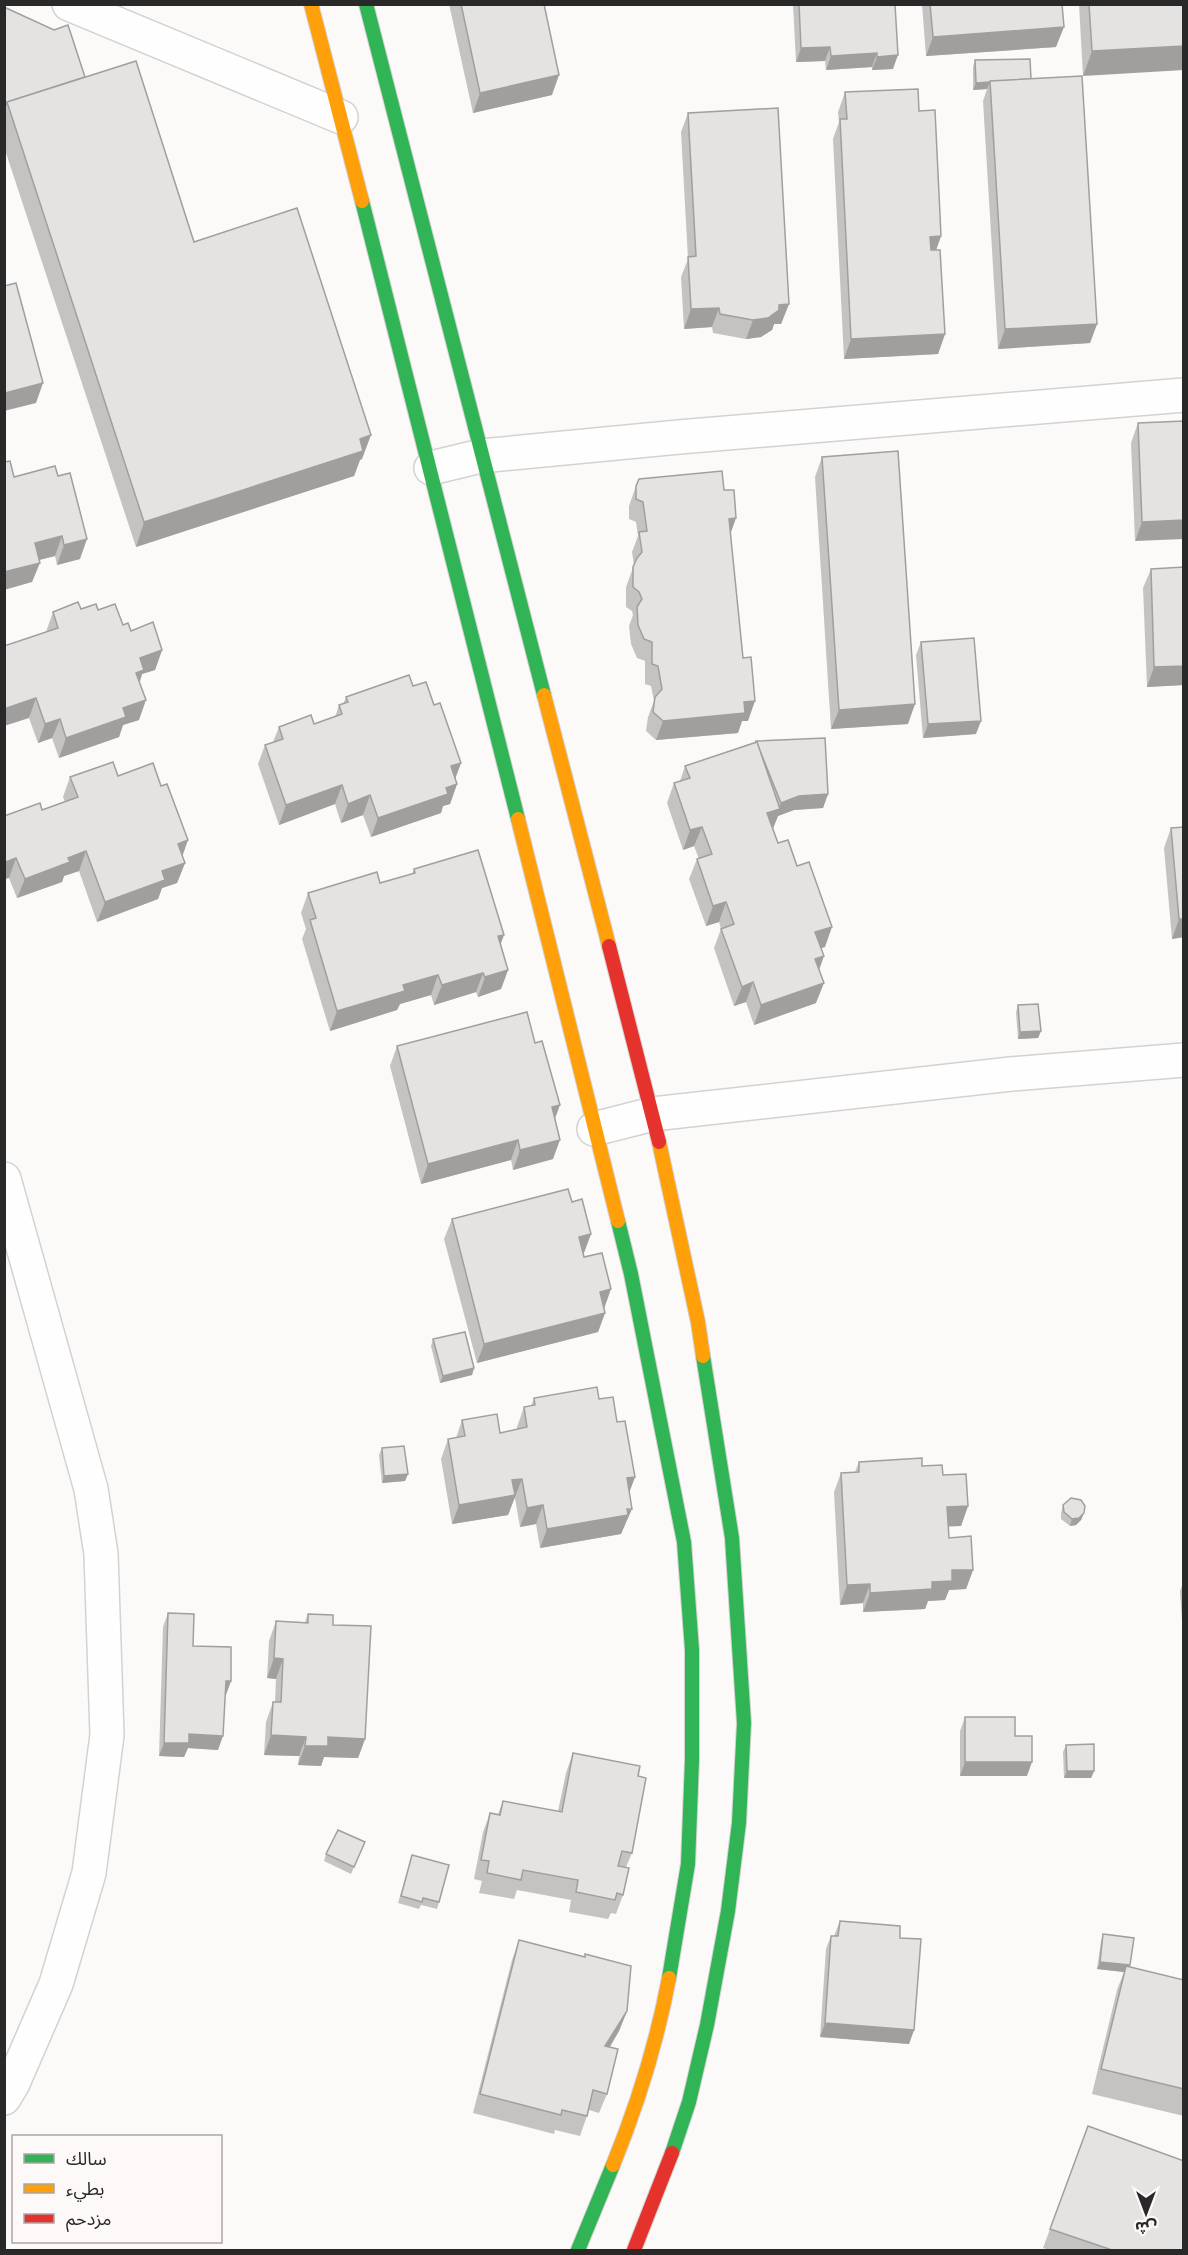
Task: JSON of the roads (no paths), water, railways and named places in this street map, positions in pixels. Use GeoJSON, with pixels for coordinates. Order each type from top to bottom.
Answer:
{"type":"FeatureCollection","features":[{"type":"Feature","properties":{"kind":"street"},"geometry":{"type":"LineString","coordinates":[[69,4],[341,117]]}},
{"type":"Feature","properties":{"kind":"street"},"geometry":{"type":"LineString","coordinates":[[311,4],[431,468],[631,1274],[684,1542],[692,1650],[692,1760],[688,1864],[669,1981],[648,2063],[626,2133],[578,2250]]}},
{"type":"Feature","properties":{"kind":"street"},"geometry":{"type":"LineString","coordinates":[[366,4],[481,456],[653,1114],[698,1323],[732,1538],[744,1724],[740,1823],[728,1911],[707,2025],[689,2102],[669,2164],[633,2250]]}},
{"type":"Feature","properties":{"kind":"street"},"geometry":{"type":"LineString","coordinates":[[431,468],[481,456],[1184,395]]}},
{"type":"Feature","properties":{"kind":"street"},"geometry":{"type":"LineString","coordinates":[[594,1130],[653,1114],[1011,1074],[1184,1060]]}},
{"type":"Feature","properties":{"kind":"street"},"geometry":{"type":"LineString","coordinates":[[4,1179],[90,1489],[100,1554],[107,1735],[89,1873],[56,1984],[13,2084],[4,2098]]}}]}
